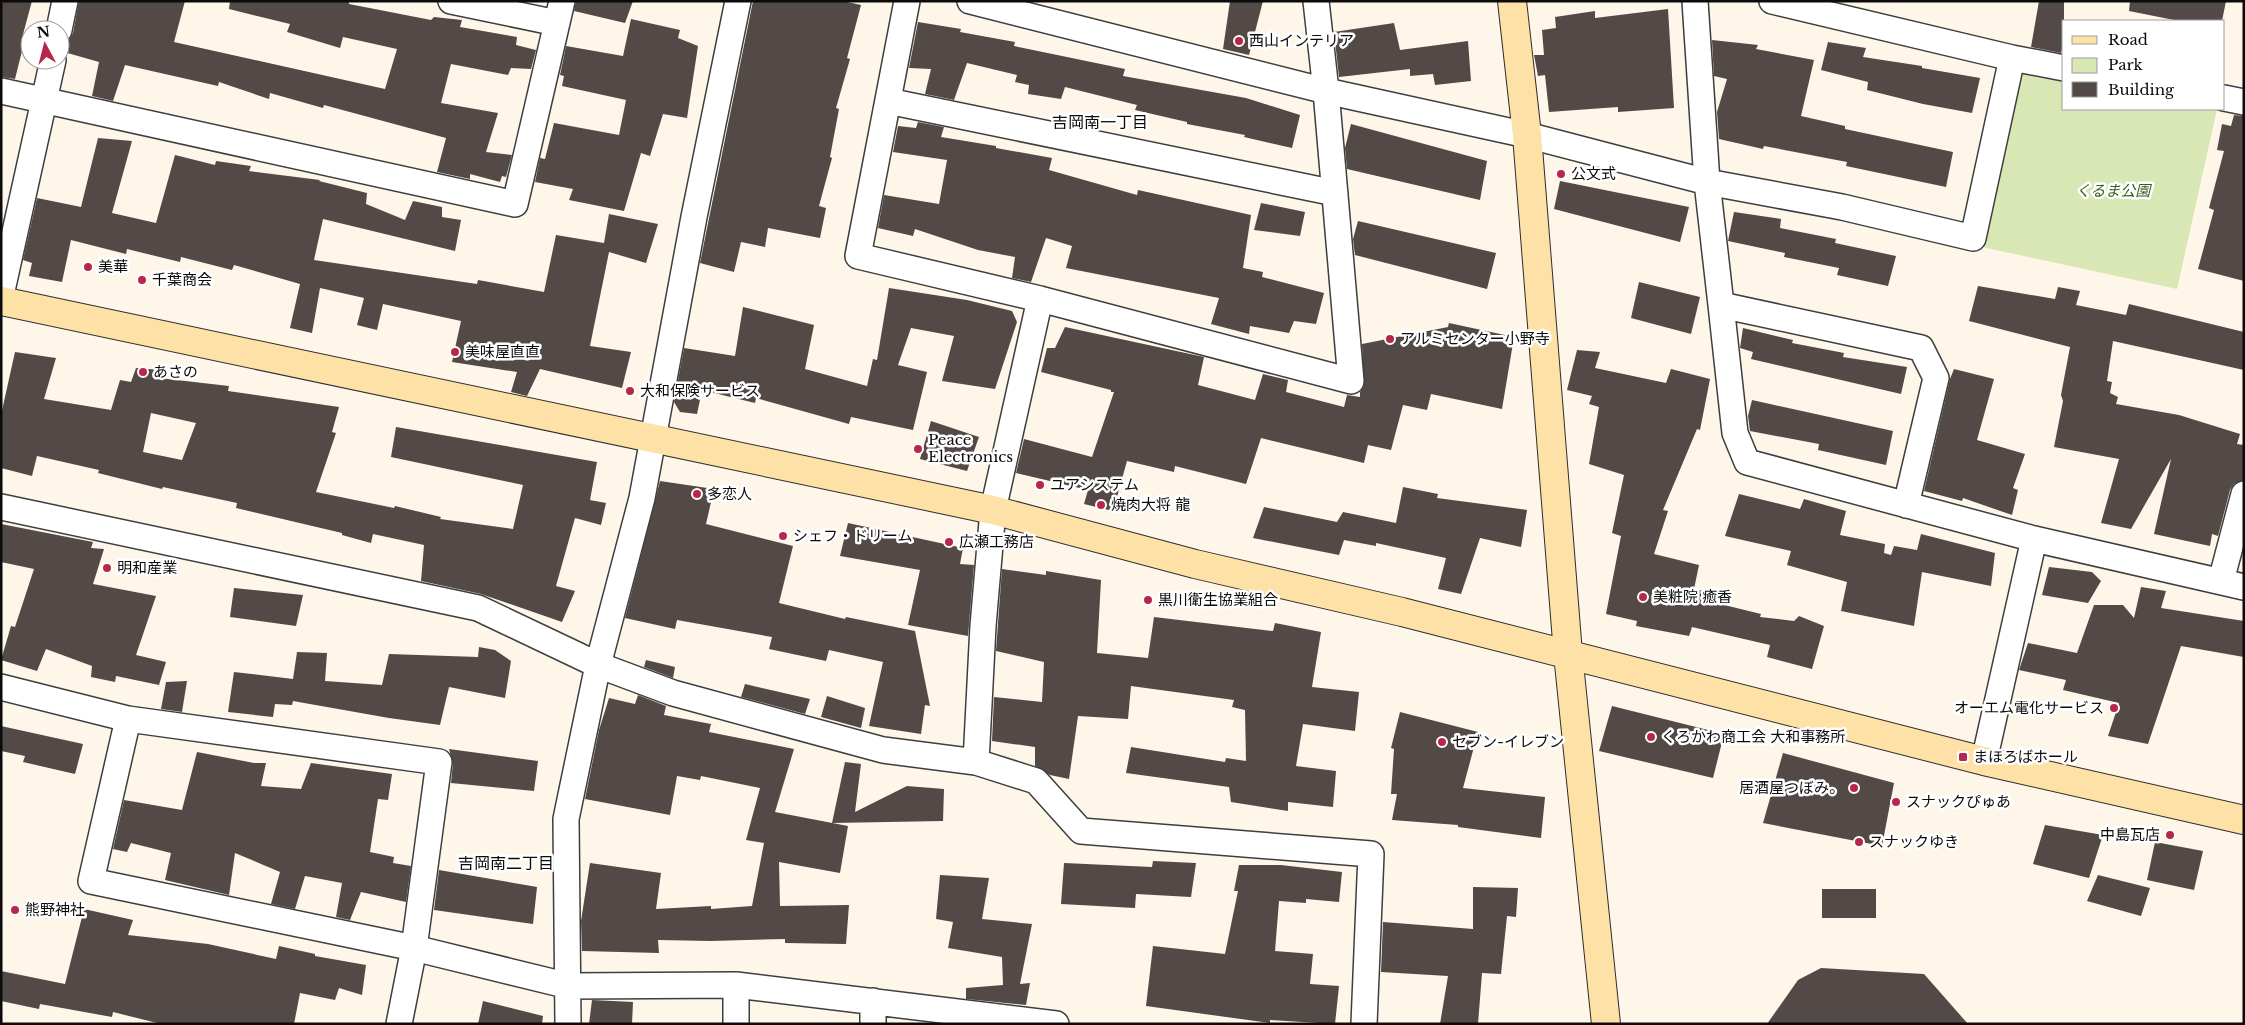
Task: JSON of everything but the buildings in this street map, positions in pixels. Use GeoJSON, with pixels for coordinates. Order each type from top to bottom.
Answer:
{"type":"FeatureCollection","features":[{"type":"Feature","properties":{"kind":"street"},"geometry":{"type":"LineString","coordinates":[[61,20],[65,1]]}},
{"type":"Feature","properties":{"kind":"street"},"geometry":{"type":"LineString","coordinates":[[1,91],[514,204],[559,12],[451,1]]}},
{"type":"Feature","properties":{"kind":"street"},"geometry":{"type":"LineString","coordinates":[[568,1024],[566,818],[598,665],[642,498],[694,217],[738,1]]}},
{"type":"Feature","properties":{"kind":"street"},"geometry":{"type":"LineString","coordinates":[[906,1],[858,256],[1040,298],[1351,381],[1326,91],[1316,1]]}},
{"type":"Feature","properties":{"kind":"street"},"geometry":{"type":"LineString","coordinates":[[970,1],[1326,91],[1527,135],[1707,182],[1842,207],[1973,238],[2012,58]]}},
{"type":"Feature","properties":{"kind":"street"},"geometry":{"type":"LineString","coordinates":[[1512,1],[1527,135],[1568,654],[1606,1024]]}},
{"type":"Feature","properties":{"kind":"street"},"geometry":{"type":"LineString","coordinates":[[1694,1],[1707,182],[1735,433],[1747,462],[2034,539],[2232,584],[2244,494]]}},
{"type":"Feature","properties":{"kind":"street"},"geometry":{"type":"LineString","coordinates":[[1772,1],[2012,58],[2062,68]]}},
{"type":"Feature","properties":{"kind":"street"},"geometry":{"type":"LineString","coordinates":[[1,295],[51,70]]}},
{"type":"Feature","properties":{"kind":"street"},"geometry":{"type":"LineString","coordinates":[[2225,98],[2244,102]]}},
{"type":"Feature","properties":{"kind":"street"},"geometry":{"type":"LineString","coordinates":[[888,101],[1335,193]]}},
{"type":"Feature","properties":{"kind":"street"},"geometry":{"type":"LineString","coordinates":[[976,762],[983,626],[993,510],[1040,298]]}},
{"type":"Feature","properties":{"kind":"street"},"geometry":{"type":"LineString","coordinates":[[1,302],[993,510],[1195,564],[1402,612],[1984,761],[2244,820]]}},
{"type":"Feature","properties":{"kind":"street"},"geometry":{"type":"LineString","coordinates":[[1721,305],[1920,348],[1936,378],[1906,505]]}},
{"type":"Feature","properties":{"kind":"street"},"geometry":{"type":"LineString","coordinates":[[1,507],[478,608],[598,665],[673,693],[884,750],[976,762],[1036,781],[1081,831],[1371,854],[1364,1024]]}},
{"type":"Feature","properties":{"kind":"street"},"geometry":{"type":"LineString","coordinates":[[1984,761],[2034,539]]}},
{"type":"Feature","properties":{"kind":"street"},"geometry":{"type":"LineString","coordinates":[[1,687],[128,720],[439,762],[414,948],[399,1024]]}},
{"type":"Feature","properties":{"kind":"street"},"geometry":{"type":"LineString","coordinates":[[128,720],[91,881],[414,948],[569,986],[736,985],[873,1012],[1056,1024]]}},
{"type":"Feature","properties":{"kind":"street"},"geometry":{"type":"LineString","coordinates":[[736,985],[736,1024]]}},
{"type":"Feature","properties":{"kind":"green space","name":"くるま公園"},"geometry":{"type":"Polygon","coordinates":[[[2019,70],[2062,78],[2062,110],[2217,110],[2177,289],[1982,247],[2019,70]]]}},
{"type":"Feature","properties":{"kind":"place","name":"西山インテリア"},"geometry":{"type":"Point","coordinates":[1239,41]}},
{"type":"Feature","properties":{"kind":"place","name":"公文式"},"geometry":{"type":"Point","coordinates":[1561,174]}},
{"type":"Feature","properties":{"kind":"place","name":"美華"},"geometry":{"type":"Point","coordinates":[88,267]}},
{"type":"Feature","properties":{"kind":"place","name":"千葉商会"},"geometry":{"type":"Point","coordinates":[142,280]}},
{"type":"Feature","properties":{"kind":"place","name":"アルミセンター小野寺"},"geometry":{"type":"Point","coordinates":[1390,339]}},
{"type":"Feature","properties":{"kind":"place","name":"美味屋直直"},"geometry":{"type":"Point","coordinates":[455,352]}},
{"type":"Feature","properties":{"kind":"place","name":"あさの"},"geometry":{"type":"Point","coordinates":[143,372]}},
{"type":"Feature","properties":{"kind":"place","name":"大和保険サービス"},"geometry":{"type":"Point","coordinates":[630,391]}},
{"type":"Feature","properties":{"kind":"place","name":"Peace Electronics"},"geometry":{"type":"Point","coordinates":[918,449]}},
{"type":"Feature","properties":{"kind":"place","name":"ユアシステム"},"geometry":{"type":"Point","coordinates":[1040,485]}},
{"type":"Feature","properties":{"kind":"place","name":"多恋人"},"geometry":{"type":"Point","coordinates":[697,494]}},
{"type":"Feature","properties":{"kind":"place","name":"焼肉大将 龍"},"geometry":{"type":"Point","coordinates":[1101,505]}},
{"type":"Feature","properties":{"kind":"place","name":"シェフ・ドリーム"},"geometry":{"type":"Point","coordinates":[783,536]}},
{"type":"Feature","properties":{"kind":"place","name":"広瀬工務店"},"geometry":{"type":"Point","coordinates":[949,542]}},
{"type":"Feature","properties":{"kind":"place","name":"明和産業"},"geometry":{"type":"Point","coordinates":[107,568]}},
{"type":"Feature","properties":{"kind":"place","name":"美粧院 癒香"},"geometry":{"type":"Point","coordinates":[1643,597]}},
{"type":"Feature","properties":{"kind":"place","name":"黒川衛生協業組合"},"geometry":{"type":"Point","coordinates":[1148,600]}},
{"type":"Feature","properties":{"kind":"place","name":"オーエム電化サービス"},"geometry":{"type":"Point","coordinates":[2114,708]}},
{"type":"Feature","properties":{"kind":"place","name":"くろかわ商工会 大和事務所"},"geometry":{"type":"Point","coordinates":[1651,737]}},
{"type":"Feature","properties":{"kind":"place","name":"セブン-イレブン"},"geometry":{"type":"Point","coordinates":[1442,742]}},
{"type":"Feature","properties":{"kind":"place","name":"まほろばホール"},"geometry":{"type":"Point","coordinates":[1963,757]}},
{"type":"Feature","properties":{"kind":"place","name":"居酒屋つぼみ。"},"geometry":{"type":"Point","coordinates":[1854,788]}},
{"type":"Feature","properties":{"kind":"place","name":"スナックぴゅあ"},"geometry":{"type":"Point","coordinates":[1896,802]}},
{"type":"Feature","properties":{"kind":"place","name":"中島瓦店"},"geometry":{"type":"Point","coordinates":[2170,835]}},
{"type":"Feature","properties":{"kind":"place","name":"スナックゆき"},"geometry":{"type":"Point","coordinates":[1859,842]}},
{"type":"Feature","properties":{"kind":"place","name":"熊野神社"},"geometry":{"type":"Point","coordinates":[15,910]}},
{"type":"Feature","properties":{"kind":"district","name":"吉岡南一丁目"},"geometry":{"type":"Point","coordinates":[1100,122]}},
{"type":"Feature","properties":{"kind":"district","name":"吉岡南二丁目"},"geometry":{"type":"Point","coordinates":[506,863]}}]}
